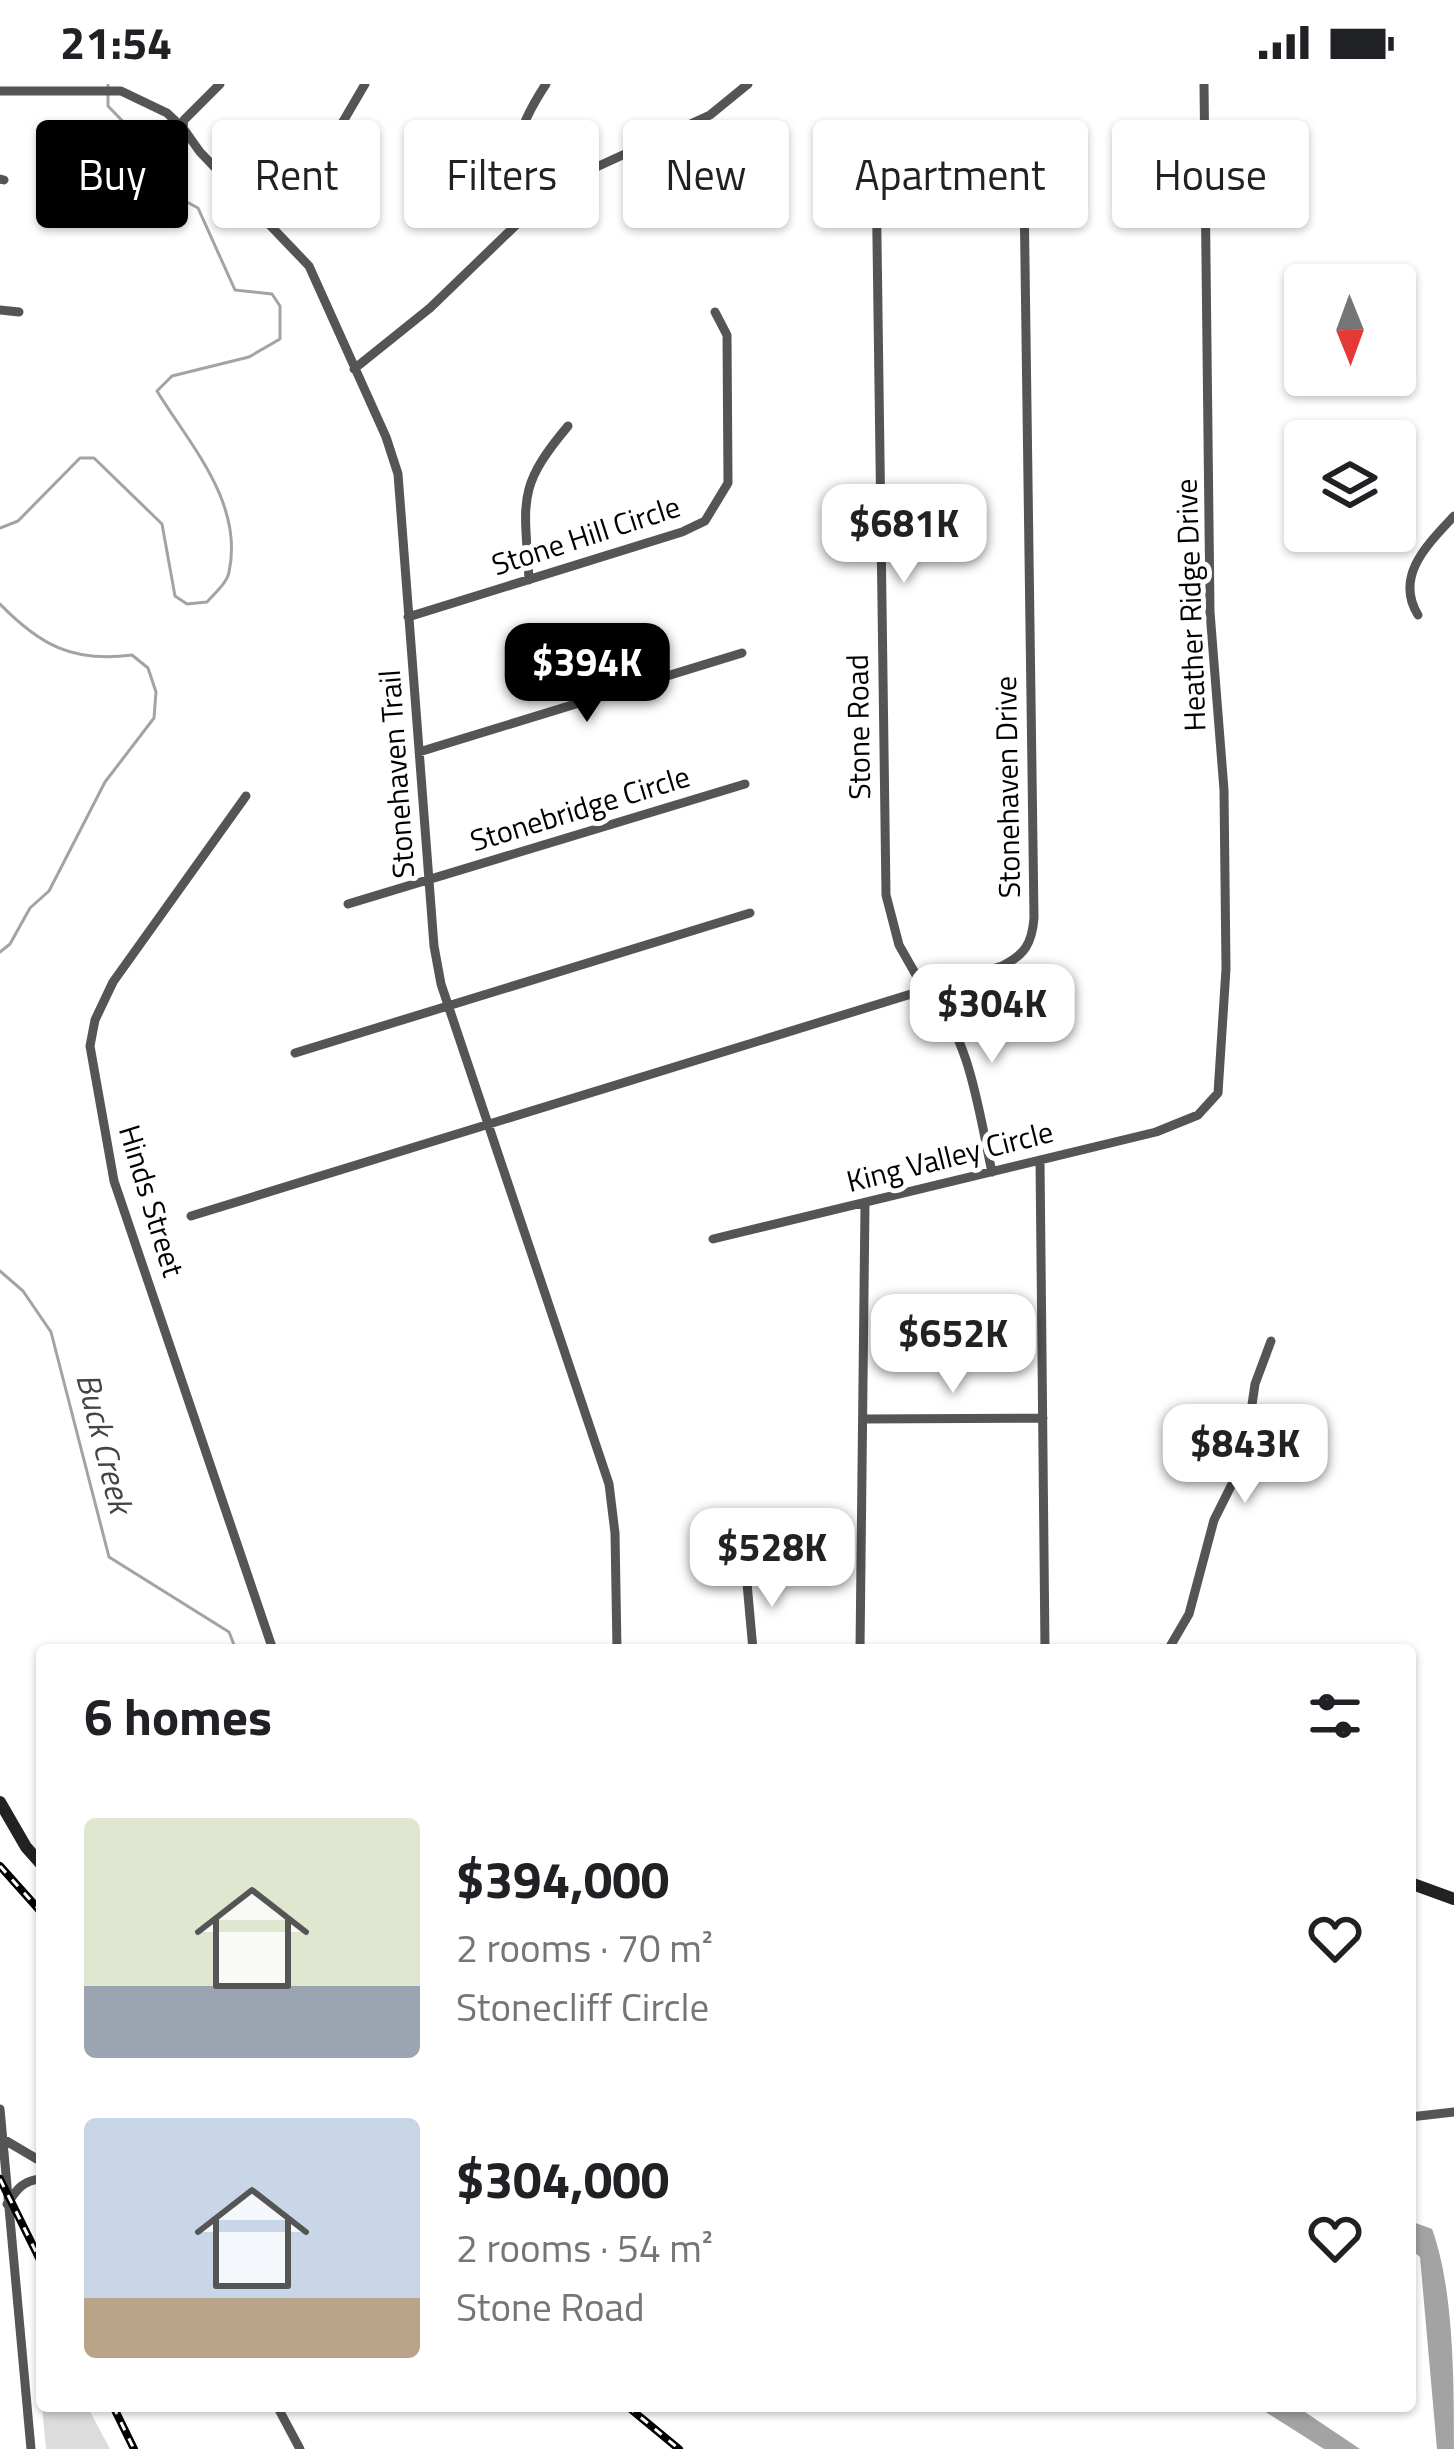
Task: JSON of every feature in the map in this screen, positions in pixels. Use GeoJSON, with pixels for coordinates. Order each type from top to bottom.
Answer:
{"type":"FeatureCollection","features":[{"type":"Feature","properties":{"kind":"street"},"geometry":{"type":"LineString","coordinates":[[184,120],[220,84]]}},
{"type":"Feature","properties":{"kind":"street"},"geometry":{"type":"LineString","coordinates":[[344,120],[365,84]]}},
{"type":"Feature","properties":{"kind":"street"},"geometry":{"type":"LineString","coordinates":[[523,120],[546,84]]}},
{"type":"Feature","properties":{"kind":"street"},"geometry":{"type":"LineString","coordinates":[[599,166],[710,115],[748,84]]}},
{"type":"Feature","properties":{"kind":"street","name":"Heather Ridge Drive"},"geometry":{"type":"LineString","coordinates":[[1198,1114],[1214,1100],[1219,1082],[1226,896],[1224,790],[1210,612],[1204,84]]}},
{"type":"Feature","properties":{"kind":"street","name":"Stonehaven Trail"},"geometry":{"type":"LineString","coordinates":[[0,91],[121,91],[174,120]]}},
{"type":"Feature","properties":{"kind":"street","name":"Stonehaven Trail"},"geometry":{"type":"LineString","coordinates":[[188,135],[212,164]]}},
{"type":"Feature","properties":{"kind":"street","name":"Stonehaven Trail"},"geometry":{"type":"LineString","coordinates":[[276,228],[309,266],[398,474],[437,967],[609,1484],[616,1533],[617,1644]]}},
{"type":"Feature","properties":{"kind":"street"},"geometry":{"type":"LineString","coordinates":[[354,369],[430,308],[513,228]]}},
{"type":"Feature","properties":{"kind":"street","name":"Stone Road"},"geometry":{"type":"LineString","coordinates":[[878,228],[886,895],[899,945],[949,1021],[969,1065],[992,1172]]}},
{"type":"Feature","properties":{"kind":"street","name":"Stonehaven Drive"},"geometry":{"type":"LineString","coordinates":[[191,1216],[926,989],[1016,959],[1028,946],[1033,927],[1024,228]]}},
{"type":"Feature","properties":{"kind":"street"},"geometry":{"type":"LineString","coordinates":[[0,310],[19,312]]}},
{"type":"Feature","properties":{"kind":"street","name":"Stone Hill Circle"},"geometry":{"type":"LineString","coordinates":[[408,617],[705,521],[728,483],[727,335],[715,312]]}},
{"type":"Feature","properties":{"kind":"street"},"geometry":{"type":"LineString","coordinates":[[529,580],[527,487],[568,426]]}},
{"type":"Feature","properties":{"kind":"street"},"geometry":{"type":"LineString","coordinates":[[1418,615],[1409,595],[1412,572],[1454,516]]}},
{"type":"Feature","properties":{"kind":"street"},"geometry":{"type":"LineString","coordinates":[[419,752],[742,653]]}},
{"type":"Feature","properties":{"kind":"street","name":"Stonebridge Circle"},"geometry":{"type":"LineString","coordinates":[[348,904],[745,784]]}},
{"type":"Feature","properties":{"kind":"street","name":"Hinds Street"},"geometry":{"type":"LineString","coordinates":[[246,796],[113,982],[95,1020],[90,1046],[114,1181],[271,1644]]}},
{"type":"Feature","properties":{"kind":"street"},"geometry":{"type":"LineString","coordinates":[[295,1053],[749,913]]}},
{"type":"Feature","properties":{"kind":"street","name":"King Valley Circle"},"geometry":{"type":"LineString","coordinates":[[712,1239],[1156,1132],[1198,1114]]}},
{"type":"Feature","properties":{"kind":"street"},"geometry":{"type":"LineString","coordinates":[[1040,1160],[1045,1644]]}},
{"type":"Feature","properties":{"kind":"street"},"geometry":{"type":"LineString","coordinates":[[860,1644],[865,1204]]}},
{"type":"Feature","properties":{"kind":"street"},"geometry":{"type":"LineString","coordinates":[[1172,1644],[1189,1614],[1214,1520],[1244,1460],[1255,1384],[1271,1341]]}},
{"type":"Feature","properties":{"kind":"street"},"geometry":{"type":"LineString","coordinates":[[863,1419],[1043,1418]]}},
{"type":"Feature","properties":{"kind":"street"},"geometry":{"type":"LineString","coordinates":[[746,1572],[752,1644]]}},
{"type":"Feature","properties":{"kind":"street"},"geometry":{"type":"LineString","coordinates":[[0,1802],[36,1858]]}},
{"type":"Feature","properties":{"kind":"street"},"geometry":{"type":"LineString","coordinates":[[1416,1885],[1454,1899]]}},
{"type":"Feature","properties":{"kind":"street"},"geometry":{"type":"LineString","coordinates":[[0,2109],[31,2449]]}},
{"type":"Feature","properties":{"kind":"street"},"geometry":{"type":"LineString","coordinates":[[1416,2116],[1454,2112]]}},
{"type":"Feature","properties":{"kind":"street"},"geometry":{"type":"LineString","coordinates":[[3,2139],[36,2158]]}},
{"type":"Feature","properties":{"kind":"street"},"geometry":{"type":"LineString","coordinates":[[7,2204],[18,2187],[36,2179]]}},
{"type":"Feature","properties":{"kind":"street"},"geometry":{"type":"LineString","coordinates":[[280,2412],[300,2449]]}},
{"type":"Feature","properties":{"kind":"shaded area"},"geometry":{"type":"Polygon","coordinates":[[[1416,2223],[1432,2229],[1445,2279],[1454,2449],[1437,2449],[1416,2223]]]}},
{"type":"Feature","properties":{"kind":"shaded area"},"geometry":{"type":"Polygon","coordinates":[[[43,2412],[90,2412],[110,2449],[46,2449],[43,2412]]]}},
{"type":"Feature","properties":{"kind":"shaded area"},"geometry":{"type":"Polygon","coordinates":[[[1265,2412],[1305,2412],[1360,2449],[1324,2449],[1265,2412]]]}},
{"type":"Feature","properties":{"kind":"waterway","name":"Buck Creek"},"geometry":{"type":"LineString","coordinates":[[0,528],[18,521],[80,458],[94,458],[162,524],[175,596],[187,604],[207,602],[229,572],[232,547],[222,499],[157,391],[172,376],[249,357],[280,339],[280,306],[272,294],[235,290],[198,208],[185,201],[160,160],[108,106],[108,84]]}},
{"type":"Feature","properties":{"kind":"waterway","name":"Buck Creek"},"geometry":{"type":"LineString","coordinates":[[0,604],[59,648],[92,656],[132,655],[148,668],[156,692],[154,718],[105,782],[49,891],[30,908],[10,944],[0,952]]}},
{"type":"Feature","properties":{"kind":"waterway","name":"Buck Creek"},"geometry":{"type":"LineString","coordinates":[[0,1271],[23,1291],[51,1332],[109,1557],[229,1632],[234,1644]]}},
{"type":"Feature","properties":{"kind":"railway"},"geometry":{"type":"LineString","coordinates":[[0,1866],[36,1906]]}},
{"type":"Feature","properties":{"kind":"railway"},"geometry":{"type":"LineString","coordinates":[[0,2179],[36,2252]]}},
{"type":"Feature","properties":{"kind":"railway"},"geometry":{"type":"LineString","coordinates":[[116,2412],[134,2449]]}},
{"type":"Feature","properties":{"kind":"railway"},"geometry":{"type":"LineString","coordinates":[[634,2412],[679,2449]]}}]}
